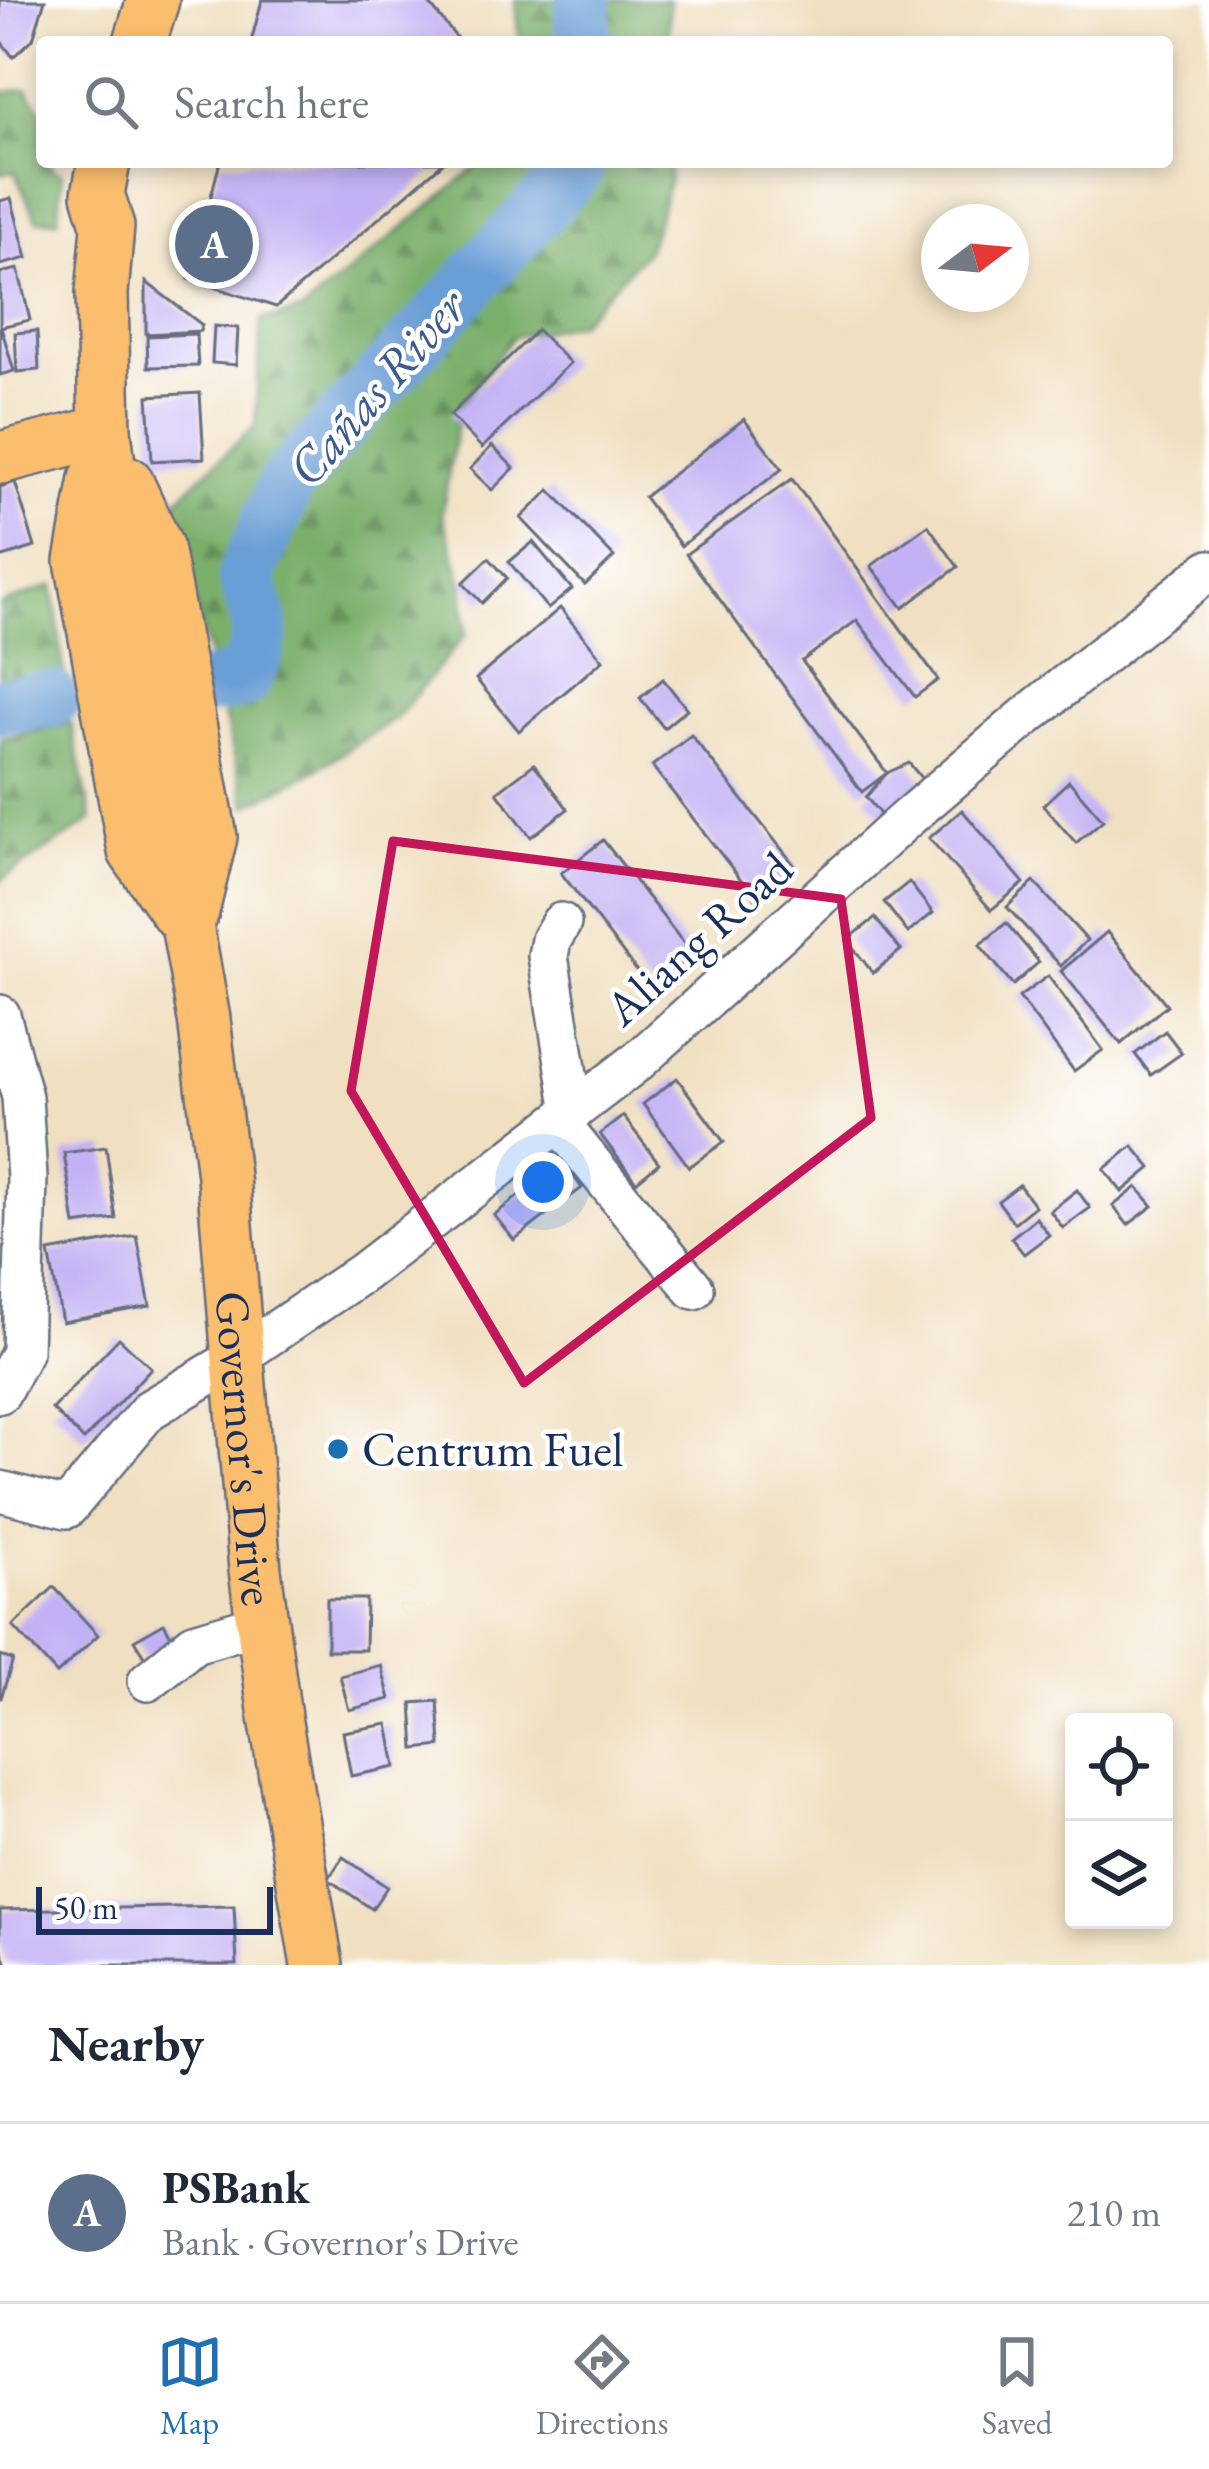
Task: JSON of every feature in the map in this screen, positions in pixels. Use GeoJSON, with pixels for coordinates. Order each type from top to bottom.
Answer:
{"type":"FeatureCollection","features":[{"type":"Feature","properties":{"kind":"main road"},"geometry":{"type":"LineString","coordinates":[[142,36],[153,0]]}},
{"type":"Feature","properties":{"kind":"main road"},"geometry":{"type":"LineString","coordinates":[[174,36],[185,0]]}},
{"type":"Feature","properties":{"kind":"main road","name":"Governor's Drive"},"geometry":{"type":"LineString","coordinates":[[103,168],[98,194],[108,226],[102,293],[105,431],[119,554],[189,929],[224,1176],[262,1623],[317,1965]]}},
{"type":"Feature","properties":{"kind":"main road","name":"Governor's Drive"},"geometry":{"type":"LineString","coordinates":[[108,226],[130,200],[138,168]]}},
{"type":"Feature","properties":{"kind":"main road"},"geometry":{"type":"LineString","coordinates":[[0,458],[105,431]]}},
{"type":"Feature","properties":{"kind":"street","name":"Aliang Road"},"geometry":{"type":"LineString","coordinates":[[0,1491],[67,1508],[149,1410],[362,1273],[669,1037],[907,819],[1209,569]]}},
{"type":"Feature","properties":{"kind":"street"},"geometry":{"type":"LineString","coordinates":[[561,923],[550,940],[548,956],[566,1118],[694,1289]]}},
{"type":"Feature","properties":{"kind":"street"},"geometry":{"type":"LineString","coordinates":[[0,1015],[22,1097],[27,1178],[22,1352],[0,1393]]}},
{"type":"Feature","properties":{"kind":"street"},"geometry":{"type":"LineString","coordinates":[[148,1681],[194,1643],[262,1623]]}},
{"type":"Feature","properties":{"kind":"highlighted area"},"geometry":{"type":"Polygon","coordinates":[[[393,841],[841,899],[871,1118],[524,1383],[351,1091],[393,841]]]}},
{"type":"Feature","properties":{"kind":"green space"},"geometry":{"type":"Polygon","coordinates":[[[515,0],[669,0],[669,36],[518,36],[515,0]]]}},
{"type":"Feature","properties":{"kind":"green space"},"geometry":{"type":"Polygon","coordinates":[[[27,89],[36,102],[36,168],[63,174],[58,220],[37,220],[14,171],[0,174],[0,93],[27,89]]]}},
{"type":"Feature","properties":{"kind":"green space"},"geometry":{"type":"Polygon","coordinates":[[[476,168],[669,168],[648,249],[578,323],[513,337],[460,405],[442,514],[463,583],[466,634],[396,718],[314,771],[247,806],[171,505],[255,426],[261,320],[302,311],[476,168]]]}},
{"type":"Feature","properties":{"kind":"green space"},"geometry":{"type":"Polygon","coordinates":[[[53,585],[65,679],[0,690],[0,605],[53,585]]]}},
{"type":"Feature","properties":{"kind":"green space"},"geometry":{"type":"Polygon","coordinates":[[[71,723],[92,820],[0,881],[0,739],[71,723]]]}},
{"type":"Feature","properties":{"kind":"building"},"geometry":{"type":"Polygon","coordinates":[[[0,0],[45,0],[33,39],[13,57],[0,40],[0,0]]]}},
{"type":"Feature","properties":{"kind":"building"},"geometry":{"type":"Polygon","coordinates":[[[262,0],[426,0],[455,36],[253,36],[262,0]]]}},
{"type":"Feature","properties":{"kind":"building"},"geometry":{"type":"Polygon","coordinates":[[[218,168],[437,168],[276,307],[189,279],[218,168]]]}},
{"type":"Feature","properties":{"kind":"building"},"geometry":{"type":"Polygon","coordinates":[[[11,198],[27,258],[0,265],[0,201],[11,198]]]}},
{"type":"Feature","properties":{"kind":"building"},"geometry":{"type":"Polygon","coordinates":[[[18,269],[30,320],[0,327],[0,273],[18,269]]]}},
{"type":"Feature","properties":{"kind":"building"},"geometry":{"type":"Polygon","coordinates":[[[146,282],[202,325],[200,331],[146,334],[146,282]]]}},
{"type":"Feature","properties":{"kind":"building"},"geometry":{"type":"Polygon","coordinates":[[[214,326],[238,328],[236,365],[212,363],[214,326]]]}},
{"type":"Feature","properties":{"kind":"building"},"geometry":{"type":"Polygon","coordinates":[[[0,328],[14,371],[0,375],[0,328]]]}},
{"type":"Feature","properties":{"kind":"building"},"geometry":{"type":"Polygon","coordinates":[[[537,330],[570,363],[482,448],[450,415],[537,330]]]}},
{"type":"Feature","properties":{"kind":"building"},"geometry":{"type":"Polygon","coordinates":[[[37,331],[39,370],[17,372],[15,333],[37,331]]]}},
{"type":"Feature","properties":{"kind":"building"},"geometry":{"type":"Polygon","coordinates":[[[196,334],[198,366],[148,367],[147,336],[196,334]]]}},
{"type":"Feature","properties":{"kind":"building"},"geometry":{"type":"Polygon","coordinates":[[[200,393],[204,458],[152,461],[148,396],[200,393]]]}},
{"type":"Feature","properties":{"kind":"building"},"geometry":{"type":"Polygon","coordinates":[[[744,419],[782,469],[681,546],[644,497],[744,419]]]}},
{"type":"Feature","properties":{"kind":"building"},"geometry":{"type":"Polygon","coordinates":[[[492,446],[514,468],[492,490],[470,469],[492,446]]]}},
{"type":"Feature","properties":{"kind":"building"},"geometry":{"type":"Polygon","coordinates":[[[792,479],[938,680],[915,697],[857,620],[802,661],[887,773],[862,792],[686,554],[792,479]]]}},
{"type":"Feature","properties":{"kind":"building"},"geometry":{"type":"Polygon","coordinates":[[[15,482],[35,547],[0,558],[0,487],[15,482]]]}},
{"type":"Feature","properties":{"kind":"building"},"geometry":{"type":"Polygon","coordinates":[[[550,490],[614,557],[585,585],[521,518],[550,490]]]}},
{"type":"Feature","properties":{"kind":"building"},"geometry":{"type":"Polygon","coordinates":[[[928,525],[958,567],[903,608],[871,566],[928,525]]]}},
{"type":"Feature","properties":{"kind":"building"},"geometry":{"type":"Polygon","coordinates":[[[533,542],[572,589],[548,609],[509,562],[533,542]]]}},
{"type":"Feature","properties":{"kind":"building"},"geometry":{"type":"Polygon","coordinates":[[[489,558],[507,578],[482,603],[463,583],[489,558]]]}},
{"type":"Feature","properties":{"kind":"building"},"geometry":{"type":"Polygon","coordinates":[[[560,608],[603,660],[519,731],[476,679],[560,608]]]}},
{"type":"Feature","properties":{"kind":"building"},"geometry":{"type":"Polygon","coordinates":[[[663,679],[687,709],[664,728],[640,698],[663,679]]]}},
{"type":"Feature","properties":{"kind":"building"},"geometry":{"type":"Polygon","coordinates":[[[691,735],[796,867],[756,899],[652,766],[691,735]]]}},
{"type":"Feature","properties":{"kind":"building"},"geometry":{"type":"Polygon","coordinates":[[[909,763],[927,785],[884,819],[866,797],[887,773],[909,763]]]}},
{"type":"Feature","properties":{"kind":"building"},"geometry":{"type":"Polygon","coordinates":[[[534,764],[568,809],[531,837],[497,792],[534,764]]]}},
{"type":"Feature","properties":{"kind":"building"},"geometry":{"type":"Polygon","coordinates":[[[1069,781],[1103,820],[1076,843],[1043,805],[1069,781]]]}},
{"type":"Feature","properties":{"kind":"building"},"geometry":{"type":"Polygon","coordinates":[[[962,810],[1024,883],[991,910],[929,838],[962,810]]]}},
{"type":"Feature","properties":{"kind":"building"},"geometry":{"type":"Polygon","coordinates":[[[603,840],[693,955],[650,988],[561,873],[603,840]]]}},
{"type":"Feature","properties":{"kind":"building"},"geometry":{"type":"Polygon","coordinates":[[[909,882],[933,913],[908,933],[884,902],[909,882]]]}},
{"type":"Feature","properties":{"kind":"building"},"geometry":{"type":"Polygon","coordinates":[[[1034,882],[1087,940],[1061,966],[1007,907],[1034,882]]]}},
{"type":"Feature","properties":{"kind":"building"},"geometry":{"type":"Polygon","coordinates":[[[875,918],[901,950],[873,973],[847,940],[875,918]]]}},
{"type":"Feature","properties":{"kind":"building"},"geometry":{"type":"Polygon","coordinates":[[[1006,923],[1039,962],[1013,985],[980,945],[1006,923]]]}},
{"type":"Feature","properties":{"kind":"building"},"geometry":{"type":"Polygon","coordinates":[[[1107,932],[1167,1005],[1121,1044],[1061,971],[1107,932]]]}},
{"type":"Feature","properties":{"kind":"building"},"geometry":{"type":"Polygon","coordinates":[[[1048,976],[1103,1050],[1074,1071],[1019,997],[1048,976]]]}},
{"type":"Feature","properties":{"kind":"building"},"geometry":{"type":"Polygon","coordinates":[[[1165,1031],[1182,1053],[1151,1075],[1135,1054],[1165,1031]]]}},
{"type":"Feature","properties":{"kind":"building"},"geometry":{"type":"Polygon","coordinates":[[[677,1078],[724,1142],[689,1167],[643,1104],[677,1078]]]}},
{"type":"Feature","properties":{"kind":"building"},"geometry":{"type":"Polygon","coordinates":[[[623,1116],[659,1163],[636,1182],[600,1134],[623,1116]]]}},
{"type":"Feature","properties":{"kind":"building"},"geometry":{"type":"Polygon","coordinates":[[[1133,1146],[1151,1168],[1122,1192],[1104,1169],[1133,1146]]]}},
{"type":"Feature","properties":{"kind":"building"},"geometry":{"type":"Polygon","coordinates":[[[106,1147],[116,1219],[75,1225],[64,1153],[106,1147]]]}},
{"type":"Feature","properties":{"kind":"building"},"geometry":{"type":"Polygon","coordinates":[[[563,1162],[582,1188],[514,1240],[494,1215],[563,1162]]]}},
{"type":"Feature","properties":{"kind":"building"},"geometry":{"type":"Polygon","coordinates":[[[1019,1185],[1035,1206],[1014,1223],[998,1201],[1019,1185]]]}},
{"type":"Feature","properties":{"kind":"building"},"geometry":{"type":"Polygon","coordinates":[[[1137,1187],[1153,1206],[1128,1225],[1113,1206],[1137,1187]]]}},
{"type":"Feature","properties":{"kind":"building"},"geometry":{"type":"Polygon","coordinates":[[[1077,1190],[1090,1208],[1063,1228],[1050,1211],[1077,1190]]]}},
{"type":"Feature","properties":{"kind":"building"},"geometry":{"type":"Polygon","coordinates":[[[1036,1218],[1049,1235],[1024,1254],[1011,1238],[1036,1218]]]}},
{"type":"Feature","properties":{"kind":"building"},"geometry":{"type":"Polygon","coordinates":[[[137,1236],[150,1306],[62,1322],[49,1252],[137,1236]]]}},
{"type":"Feature","properties":{"kind":"building"},"geometry":{"type":"Polygon","coordinates":[[[119,1338],[151,1368],[84,1440],[52,1409],[119,1338]]]}},
{"type":"Feature","properties":{"kind":"building"},"geometry":{"type":"Polygon","coordinates":[[[54,1587],[98,1635],[57,1674],[13,1626],[54,1587]]]}},
{"type":"Feature","properties":{"kind":"building"},"geometry":{"type":"Polygon","coordinates":[[[327,1599],[366,1599],[365,1650],[327,1650],[327,1599]]]}},
{"type":"Feature","properties":{"kind":"building"},"geometry":{"type":"Polygon","coordinates":[[[164,1623],[175,1643],[146,1659],[134,1640],[164,1623]]]}},
{"type":"Feature","properties":{"kind":"building"},"geometry":{"type":"Polygon","coordinates":[[[0,1656],[13,1660],[1,1698],[0,1698],[0,1656]]]}},
{"type":"Feature","properties":{"kind":"building"},"geometry":{"type":"Polygon","coordinates":[[[381,1665],[390,1699],[349,1710],[340,1676],[381,1665]]]}},
{"type":"Feature","properties":{"kind":"building"},"geometry":{"type":"Polygon","coordinates":[[[438,1701],[441,1746],[415,1749],[412,1703],[438,1701]]]}},
{"type":"Feature","properties":{"kind":"building"},"geometry":{"type":"Polygon","coordinates":[[[388,1724],[396,1767],[351,1776],[343,1732],[388,1724]]]}},
{"type":"Feature","properties":{"kind":"building"},"geometry":{"type":"Polygon","coordinates":[[[343,1857],[387,1887],[372,1909],[328,1879],[343,1857]]]}},
{"type":"Feature","properties":{"kind":"building"},"geometry":{"type":"Polygon","coordinates":[[[234,1906],[237,1965],[7,1965],[0,1944],[0,1910],[234,1906]]]}},
{"type":"Feature","properties":{"kind":"waterway","name":"Cañas River"},"geometry":{"type":"LineString","coordinates":[[582,36],[584,0]]}},
{"type":"Feature","properties":{"kind":"waterway","name":"Cañas River"},"geometry":{"type":"LineString","coordinates":[[213,686],[241,681],[256,653],[260,630],[246,576],[287,482],[575,168]]}},
{"type":"Feature","properties":{"kind":"waterway","name":"Cañas River"},"geometry":{"type":"LineString","coordinates":[[0,706],[52,699]]}},
{"type":"Feature","properties":{"kind":"place","name":"PSBank"},"geometry":{"type":"Point","coordinates":[214,244]}},
{"type":"Feature","properties":{"kind":"place","name":"Centrum Fuel"},"geometry":{"type":"Point","coordinates":[338,1449]}}]}
